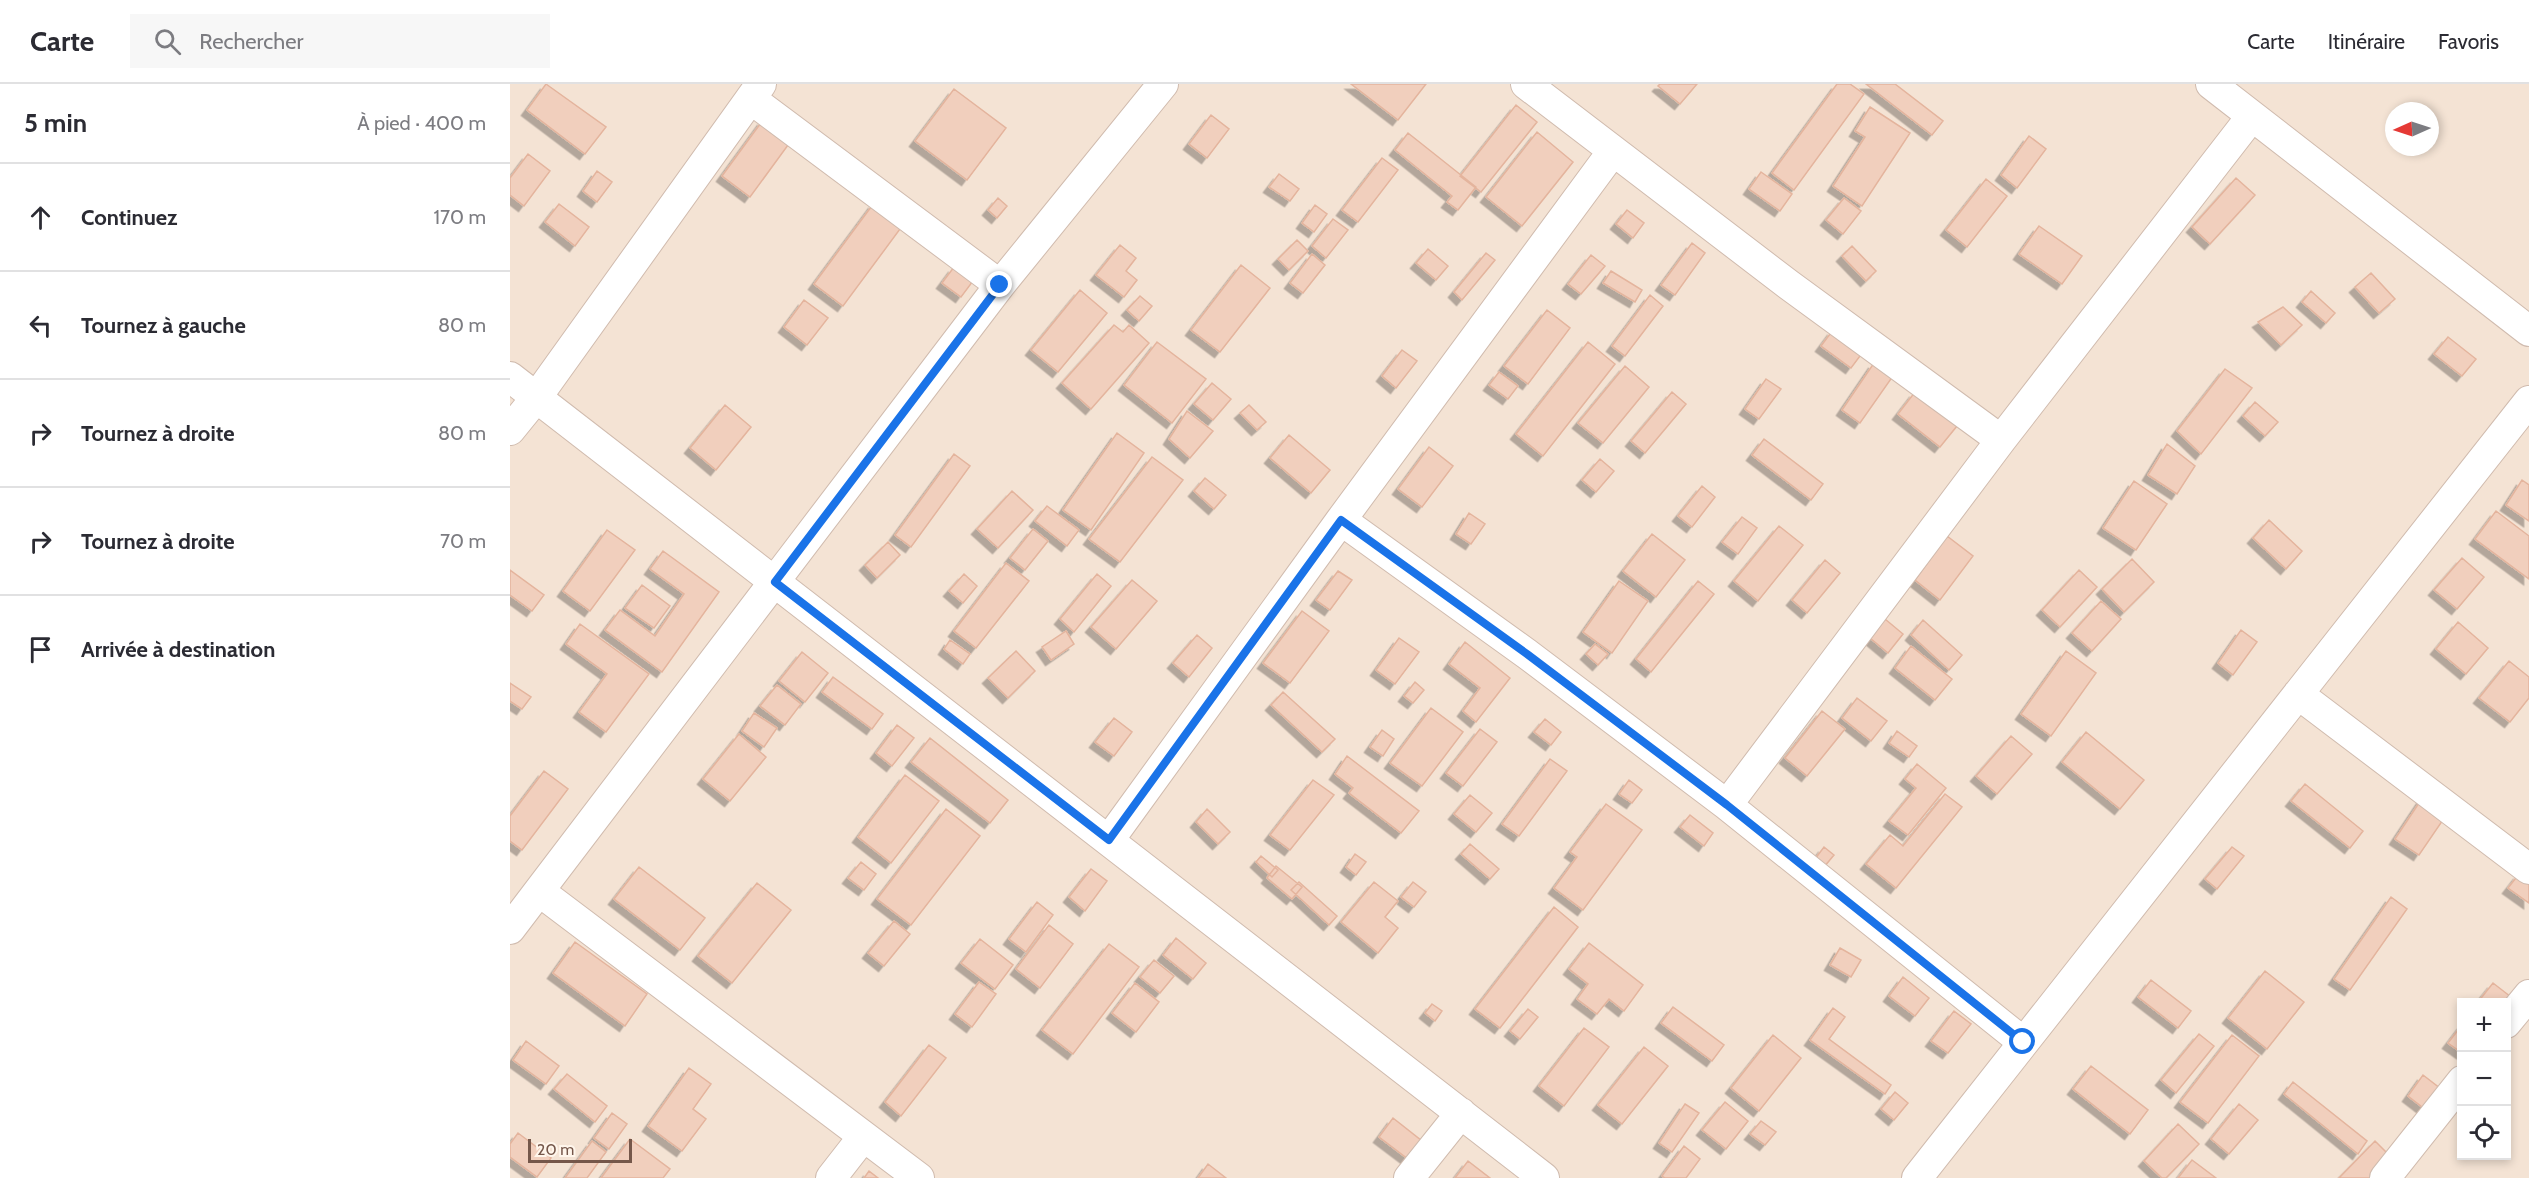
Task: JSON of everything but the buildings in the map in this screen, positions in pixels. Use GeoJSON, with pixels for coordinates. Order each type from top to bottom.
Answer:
{"type":"FeatureCollection","features":[{"type":"Feature","properties":{"kind":"street"},"geometry":{"type":"LineString","coordinates":[[510,929],[1000,285],[1163,84]]}},
{"type":"Feature","properties":{"kind":"street"},"geometry":{"type":"LineString","coordinates":[[1526,84],[1789,285],[2001,440]]}},
{"type":"Feature","properties":{"kind":"street"},"geometry":{"type":"LineString","coordinates":[[2211,84],[2529,331]]}},
{"type":"Feature","properties":{"kind":"street"},"geometry":{"type":"LineString","coordinates":[[510,430],[537,398],[756,91],[1000,285]]}},
{"type":"Feature","properties":{"kind":"street"},"geometry":{"type":"LineString","coordinates":[[1727,805],[2001,440],[2252,116]]}},
{"type":"Feature","properties":{"kind":"street"},"geometry":{"type":"LineString","coordinates":[[1109,840],[1613,151]]}},
{"type":"Feature","properties":{"kind":"street"},"geometry":{"type":"LineString","coordinates":[[510,377],[1544,1178]]}},
{"type":"Feature","properties":{"kind":"street"},"geometry":{"type":"LineString","coordinates":[[1917,1178],[2529,401]]}},
{"type":"Feature","properties":{"kind":"street"},"geometry":{"type":"LineString","coordinates":[[1341,520],[1527,654],[1727,805],[2023,1042]]}},
{"type":"Feature","properties":{"kind":"street"},"geometry":{"type":"LineString","coordinates":[[2298,694],[2529,869]]}},
{"type":"Feature","properties":{"kind":"street"},"geometry":{"type":"LineString","coordinates":[[539,891],[920,1178]]}},
{"type":"Feature","properties":{"kind":"street"},"geometry":{"type":"LineString","coordinates":[[2511,1017],[2529,995]]}},
{"type":"Feature","properties":{"kind":"street"},"geometry":{"type":"LineString","coordinates":[[2385,1178],[2457,1087]]}},
{"type":"Feature","properties":{"kind":"street"},"geometry":{"type":"LineString","coordinates":[[1409,1178],[1461,1113]]}},
{"type":"Feature","properties":{"kind":"street"},"geometry":{"type":"LineString","coordinates":[[831,1178],[863,1137]]}},
{"type":"Feature","properties":{"kind":"shaded area"},"geometry":{"type":"Polygon","coordinates":[[[510,84],[2529,84],[2529,1178],[510,1178],[510,84]]]}},
{"type":"Feature","properties":{"kind":"route"},"geometry":{"type":"LineString","coordinates":[[1000,285],[775,582],[1109,840],[1341,520],[1527,654],[1727,805],[2023,1042]]}}]}
